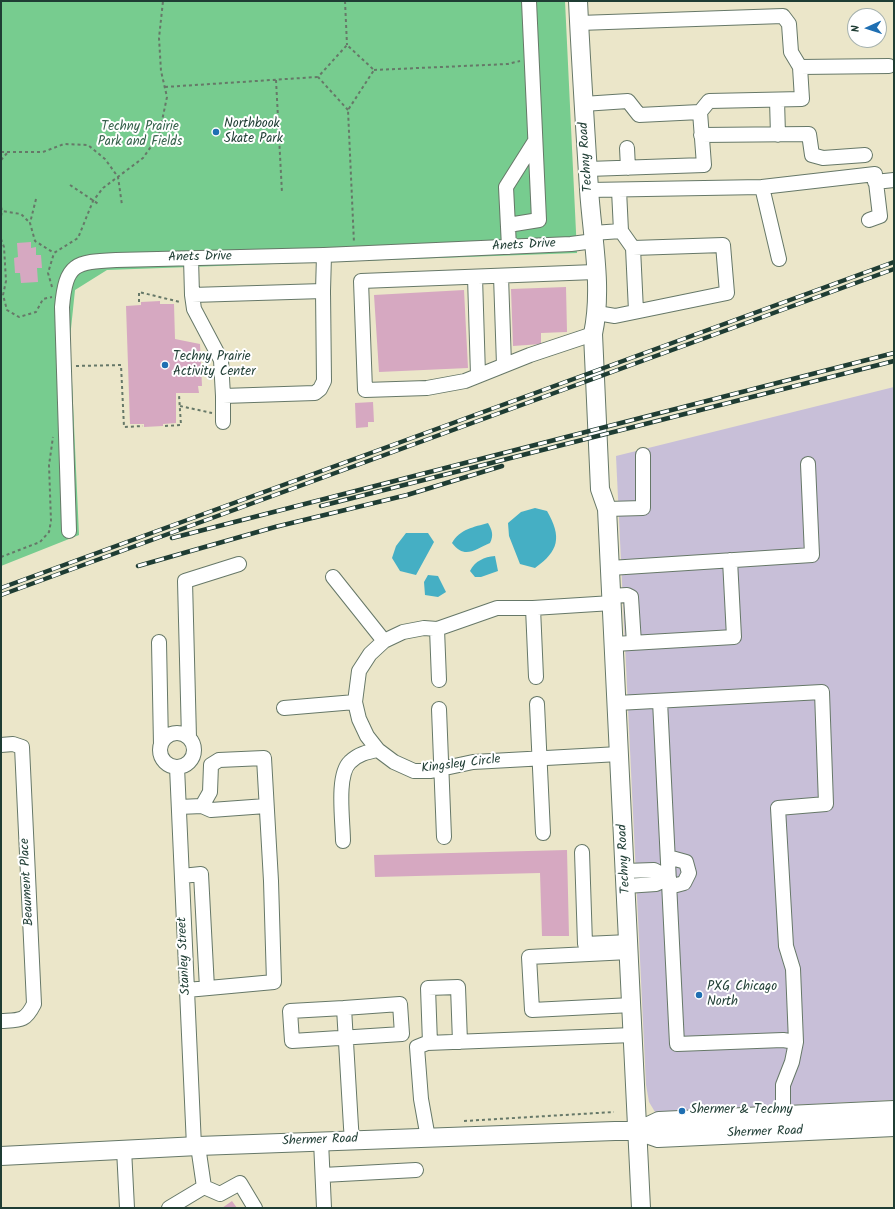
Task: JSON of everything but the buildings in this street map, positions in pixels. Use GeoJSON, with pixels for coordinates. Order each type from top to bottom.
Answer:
{"type":"FeatureCollection","features":[{"type":"Feature","properties":{"kind":"main road","name":"Techny Road"},"geometry":{"type":"LineString","coordinates":[[578,1],[583,104],[594,237],[597,313],[593,334],[600,489],[607,509],[634,1035],[641,1208]]}},
{"type":"Feature","properties":{"kind":"main road","name":"Techny Road"},"geometry":{"type":"LineString","coordinates":[[597,313],[604,334],[609,426],[612,489],[607,509]]}},
{"type":"Feature","properties":{"kind":"main road","name":"Shermer Road"},"geometry":{"type":"LineString","coordinates":[[638,1131],[659,1121],[894,1110]]}},
{"type":"Feature","properties":{"kind":"main road","name":"Shermer Road"},"geometry":{"type":"LineString","coordinates":[[1,1156],[124,1149],[321,1141],[638,1131],[658,1138],[894,1127]]}},
{"type":"Feature","properties":{"kind":"street"},"geometry":{"type":"LineString","coordinates":[[508,225],[539,220],[529,1]]}},
{"type":"Feature","properties":{"kind":"street"},"geometry":{"type":"LineString","coordinates":[[579,23],[783,16],[789,24],[791,52],[800,67],[802,99],[709,101],[700,112],[704,165],[588,169]]}},
{"type":"Feature","properties":{"kind":"street"},"geometry":{"type":"LineString","coordinates":[[800,67],[889,66]]}},
{"type":"Feature","properties":{"kind":"street"},"geometry":{"type":"LineString","coordinates":[[777,100],[778,135]]}},
{"type":"Feature","properties":{"kind":"street"},"geometry":{"type":"LineString","coordinates":[[583,104],[628,101],[639,115],[700,112]]}},
{"type":"Feature","properties":{"kind":"street"},"geometry":{"type":"LineString","coordinates":[[702,135],[809,134],[812,155],[823,158],[865,155]]}},
{"type":"Feature","properties":{"kind":"street"},"geometry":{"type":"LineString","coordinates":[[509,247],[506,186],[535,141]]}},
{"type":"Feature","properties":{"kind":"street"},"geometry":{"type":"LineString","coordinates":[[627,148],[628,168]]}},
{"type":"Feature","properties":{"kind":"street"},"geometry":{"type":"LineString","coordinates":[[589,190],[762,187],[875,174],[880,216],[870,220]]}},
{"type":"Feature","properties":{"kind":"street"},"geometry":{"type":"LineString","coordinates":[[875,182],[894,180]]}},
{"type":"Feature","properties":{"kind":"street"},"geometry":{"type":"LineString","coordinates":[[762,187],[779,259]]}},
{"type":"Feature","properties":{"kind":"street"},"geometry":{"type":"LineString","coordinates":[[619,190],[621,231],[633,248],[636,311]]}},
{"type":"Feature","properties":{"kind":"street","name":"Anets Drive"},"geometry":{"type":"LineString","coordinates":[[69,531],[62,307],[64,288],[68,275],[74,268],[91,261],[355,254],[571,244],[621,231]]}},
{"type":"Feature","properties":{"kind":"street"},"geometry":{"type":"LineString","coordinates":[[597,313],[615,316],[726,293],[723,244],[633,248]]}},
{"type":"Feature","properties":{"kind":"street"},"geometry":{"type":"LineString","coordinates":[[223,396],[315,393],[320,389],[324,381],[324,255]]}},
{"type":"Feature","properties":{"kind":"street"},"geometry":{"type":"LineString","coordinates":[[191,258],[187,298],[222,360],[223,419]]}},
{"type":"Feature","properties":{"kind":"street"},"geometry":{"type":"LineString","coordinates":[[593,334],[504,365],[465,381],[427,388],[365,390],[361,281],[595,272]]}},
{"type":"Feature","properties":{"kind":"street"},"geometry":{"type":"LineString","coordinates":[[501,276],[504,365]]}},
{"type":"Feature","properties":{"kind":"street"},"geometry":{"type":"LineString","coordinates":[[475,277],[478,375]]}},
{"type":"Feature","properties":{"kind":"street"},"geometry":{"type":"LineString","coordinates":[[187,298],[323,292]]}},
{"type":"Feature","properties":{"kind":"street"},"geometry":{"type":"LineString","coordinates":[[607,509],[643,508],[643,455]]}},
{"type":"Feature","properties":{"kind":"street"},"geometry":{"type":"LineString","coordinates":[[610,568],[812,555],[808,464]]}},
{"type":"Feature","properties":{"kind":"street"},"geometry":{"type":"LineString","coordinates":[[614,644],[734,637],[730,560]]}},
{"type":"Feature","properties":{"kind":"street"},"geometry":{"type":"LineString","coordinates":[[159,642],[160,750],[163,760],[167,764],[177,767],[187,763],[193,754],[194,748],[189,738],[185,582],[239,564]]}},
{"type":"Feature","properties":{"kind":"street"},"geometry":{"type":"LineString","coordinates":[[333,578],[384,640]]}},
{"type":"Feature","properties":{"kind":"street","name":"Kingsley Circle"},"geometry":{"type":"LineString","coordinates":[[619,754],[473,762],[431,771],[414,771],[394,762],[378,750],[367,736],[355,702],[359,671],[370,654],[384,640],[403,632],[424,628],[437,629],[497,608],[533,608],[611,599],[627,595],[631,598],[634,643]]}},
{"type":"Feature","properties":{"kind":"street"},"geometry":{"type":"LineString","coordinates":[[533,608],[536,677]]}},
{"type":"Feature","properties":{"kind":"street"},"geometry":{"type":"LineString","coordinates":[[437,629],[439,680]]}},
{"type":"Feature","properties":{"kind":"street"},"geometry":{"type":"LineString","coordinates":[[617,703],[822,692],[826,804],[778,808],[786,946],[793,969],[796,1042],[792,1062],[782,1085],[783,1115]]}},
{"type":"Feature","properties":{"kind":"street"},"geometry":{"type":"LineString","coordinates":[[660,701],[677,1044],[783,1040],[796,1042]]}},
{"type":"Feature","properties":{"kind":"street"},"geometry":{"type":"LineString","coordinates":[[284,708],[355,702]]}},
{"type":"Feature","properties":{"kind":"street"},"geometry":{"type":"LineString","coordinates":[[537,704],[543,833]]}},
{"type":"Feature","properties":{"kind":"street"},"geometry":{"type":"LineString","coordinates":[[439,709],[444,836]]}},
{"type":"Feature","properties":{"kind":"street"},"geometry":{"type":"LineString","coordinates":[[161,744],[168,735],[173,733],[179,733],[189,738]]}},
{"type":"Feature","properties":{"kind":"street","name":"Beaument Place"},"geometry":{"type":"LineString","coordinates":[[1,745],[13,744],[22,747],[34,1004],[28,1016],[20,1020],[1,1021]]}},
{"type":"Feature","properties":{"kind":"street"},"geometry":{"type":"LineString","coordinates":[[343,841],[342,778],[349,762],[362,753],[378,750]]}},
{"type":"Feature","properties":{"kind":"street"},"geometry":{"type":"LineString","coordinates":[[187,990],[274,982],[264,758],[219,760],[211,765],[210,792],[202,806]]}},
{"type":"Feature","properties":{"kind":"street","name":"Stanley Street"},"geometry":{"type":"LineString","coordinates":[[177,767],[196,1146],[204,1187]]}},
{"type":"Feature","properties":{"kind":"street"},"geometry":{"type":"LineString","coordinates":[[179,807],[202,806],[211,810],[266,806]]}},
{"type":"Feature","properties":{"kind":"street"},"geometry":{"type":"LineString","coordinates":[[582,852],[585,944],[629,947]]}},
{"type":"Feature","properties":{"kind":"street"},"geometry":{"type":"LineString","coordinates":[[626,879],[656,884],[669,882],[684,883],[689,873],[686,862],[668,857]]}},
{"type":"Feature","properties":{"kind":"street"},"geometry":{"type":"LineString","coordinates":[[182,876],[202,874],[207,988]]}},
{"type":"Feature","properties":{"kind":"street"},"geometry":{"type":"LineString","coordinates":[[629,947],[529,957],[529,965],[532,1010],[632,1005]]}},
{"type":"Feature","properties":{"kind":"street"},"geometry":{"type":"LineString","coordinates":[[430,1043],[428,988],[458,987],[460,1042]]}},
{"type":"Feature","properties":{"kind":"street"},"geometry":{"type":"LineString","coordinates":[[400,1004],[402,1034],[292,1041],[290,1010],[344,1008],[400,1004]]}},
{"type":"Feature","properties":{"kind":"street"},"geometry":{"type":"LineString","coordinates":[[344,1008],[352,1140]]}},
{"type":"Feature","properties":{"kind":"street"},"geometry":{"type":"LineString","coordinates":[[428,1138],[421,1099],[417,1047],[430,1043],[634,1035]]}},
{"type":"Feature","properties":{"kind":"street"},"geometry":{"type":"LineString","coordinates":[[321,1141],[324,1208]]}},
{"type":"Feature","properties":{"kind":"street"},"geometry":{"type":"LineString","coordinates":[[124,1149],[127,1208]]}},
{"type":"Feature","properties":{"kind":"street"},"geometry":{"type":"LineString","coordinates":[[323,1175],[416,1170]]}},
{"type":"Feature","properties":{"kind":"street"},"geometry":{"type":"LineString","coordinates":[[169,1208],[204,1187],[220,1194],[240,1183],[255,1208]]}},
{"type":"Feature","properties":{"kind":"path"},"geometry":{"type":"LineString","coordinates":[[118,177],[143,158],[159,135],[167,98],[161,71],[159,38],[163,1]]}},
{"type":"Feature","properties":{"kind":"path"},"geometry":{"type":"LineString","coordinates":[[345,1],[347,45],[374,70],[508,64],[531,57]]}},
{"type":"Feature","properties":{"kind":"path"},"geometry":{"type":"LineString","coordinates":[[165,87],[318,77],[347,45]]}},
{"type":"Feature","properties":{"kind":"path"},"geometry":{"type":"LineString","coordinates":[[355,254],[348,110],[374,70]]}},
{"type":"Feature","properties":{"kind":"path"},"geometry":{"type":"LineString","coordinates":[[318,77],[348,110]]}},
{"type":"Feature","properties":{"kind":"path"},"geometry":{"type":"LineString","coordinates":[[276,80],[282,194]]}},
{"type":"Feature","properties":{"kind":"path"},"geometry":{"type":"LineString","coordinates":[[1,152],[43,152],[64,144],[88,144],[105,159],[118,177],[122,205]]}},
{"type":"Feature","properties":{"kind":"path"},"geometry":{"type":"LineString","coordinates":[[1,160],[8,152]]}},
{"type":"Feature","properties":{"kind":"path"},"geometry":{"type":"LineString","coordinates":[[70,185],[100,205]]}},
{"type":"Feature","properties":{"kind":"path"},"geometry":{"type":"LineString","coordinates":[[30,223],[36,199]]}},
{"type":"Feature","properties":{"kind":"path"},"geometry":{"type":"LineString","coordinates":[[1,207],[1,216]]}},
{"type":"Feature","properties":{"kind":"path"},"geometry":{"type":"LineString","coordinates":[[2,211],[22,214],[30,223],[35,241],[54,254]]}},
{"type":"Feature","properties":{"kind":"path"},"geometry":{"type":"LineString","coordinates":[[1,239],[4,247],[6,282],[3,295],[7,310],[18,317],[36,312],[43,299],[54,296]]}},
{"type":"Feature","properties":{"kind":"path"},"geometry":{"type":"LineString","coordinates":[[139,302],[139,292],[187,298]]}},
{"type":"Feature","properties":{"kind":"path"},"geometry":{"type":"LineString","coordinates":[[75,366],[121,365],[124,427],[142,426]]}},
{"type":"Feature","properties":{"kind":"path"},"geometry":{"type":"LineString","coordinates":[[165,426],[181,425],[180,395]]}},
{"type":"Feature","properties":{"kind":"path"},"geometry":{"type":"LineString","coordinates":[[180,406],[223,419]]}},
{"type":"Feature","properties":{"kind":"path"},"geometry":{"type":"LineString","coordinates":[[1,557],[40,542]]}},
{"type":"Feature","properties":{"kind":"shaded area"},"geometry":{"type":"Polygon","coordinates":[[[894,387],[894,1100],[655,1112],[649,1102],[646,1085],[616,456],[894,387]]]}},
{"type":"Feature","properties":{"kind":"green space","name":"Techny Prairie Park and Fields"},"geometry":{"type":"Polygon","coordinates":[[[1,1],[565,1],[577,253],[107,270],[75,290],[70,338],[79,535],[1,566],[1,1]]]}},
{"type":"Feature","properties":{"kind":"water"},"geometry":{"type":"Polygon","coordinates":[[[535,508],[547,511],[555,528],[556,543],[549,556],[535,568],[520,564],[509,536],[508,523],[521,512],[535,508]]]}},
{"type":"Feature","properties":{"kind":"water"},"geometry":{"type":"Polygon","coordinates":[[[488,523],[492,533],[490,543],[470,552],[466,552],[461,551],[452,543],[455,538],[463,532],[473,527],[488,523]]]}},
{"type":"Feature","properties":{"kind":"water"},"geometry":{"type":"Polygon","coordinates":[[[406,533],[428,533],[434,542],[416,575],[400,571],[392,558],[396,546],[406,533]]]}},
{"type":"Feature","properties":{"kind":"water"},"geometry":{"type":"Polygon","coordinates":[[[495,556],[498,571],[481,577],[475,577],[470,571],[480,560],[495,556]]]}},
{"type":"Feature","properties":{"kind":"water"},"geometry":{"type":"Polygon","coordinates":[[[428,575],[438,576],[446,592],[438,597],[425,595],[424,582],[428,575]]]}},
{"type":"Feature","properties":{"kind":"railway"},"geometry":{"type":"LineString","coordinates":[[1,588],[894,262]]}},
{"type":"Feature","properties":{"kind":"railway"},"geometry":{"type":"LineString","coordinates":[[1,595],[894,269]]}},
{"type":"Feature","properties":{"kind":"railway"},"geometry":{"type":"LineString","coordinates":[[172,538],[894,353]]}},
{"type":"Feature","properties":{"kind":"railway"},"geometry":{"type":"LineString","coordinates":[[321,506],[894,361]]}},
{"type":"Feature","properties":{"kind":"railway"},"geometry":{"type":"LineString","coordinates":[[138,566],[275,527],[407,495],[502,466]]}},
{"type":"Feature","properties":{"kind":"place","name":"Northbook Skate Park"},"geometry":{"type":"Point","coordinates":[216,132]}},
{"type":"Feature","properties":{"kind":"place","name":"Techny Prairie Activity Center"},"geometry":{"type":"Point","coordinates":[165,365]}},
{"type":"Feature","properties":{"kind":"place","name":"PXG Chicago North"},"geometry":{"type":"Point","coordinates":[699,995]}},
{"type":"Feature","properties":{"kind":"place","name":"Shermer & Techny"},"geometry":{"type":"Point","coordinates":[682,1111]}}]}
